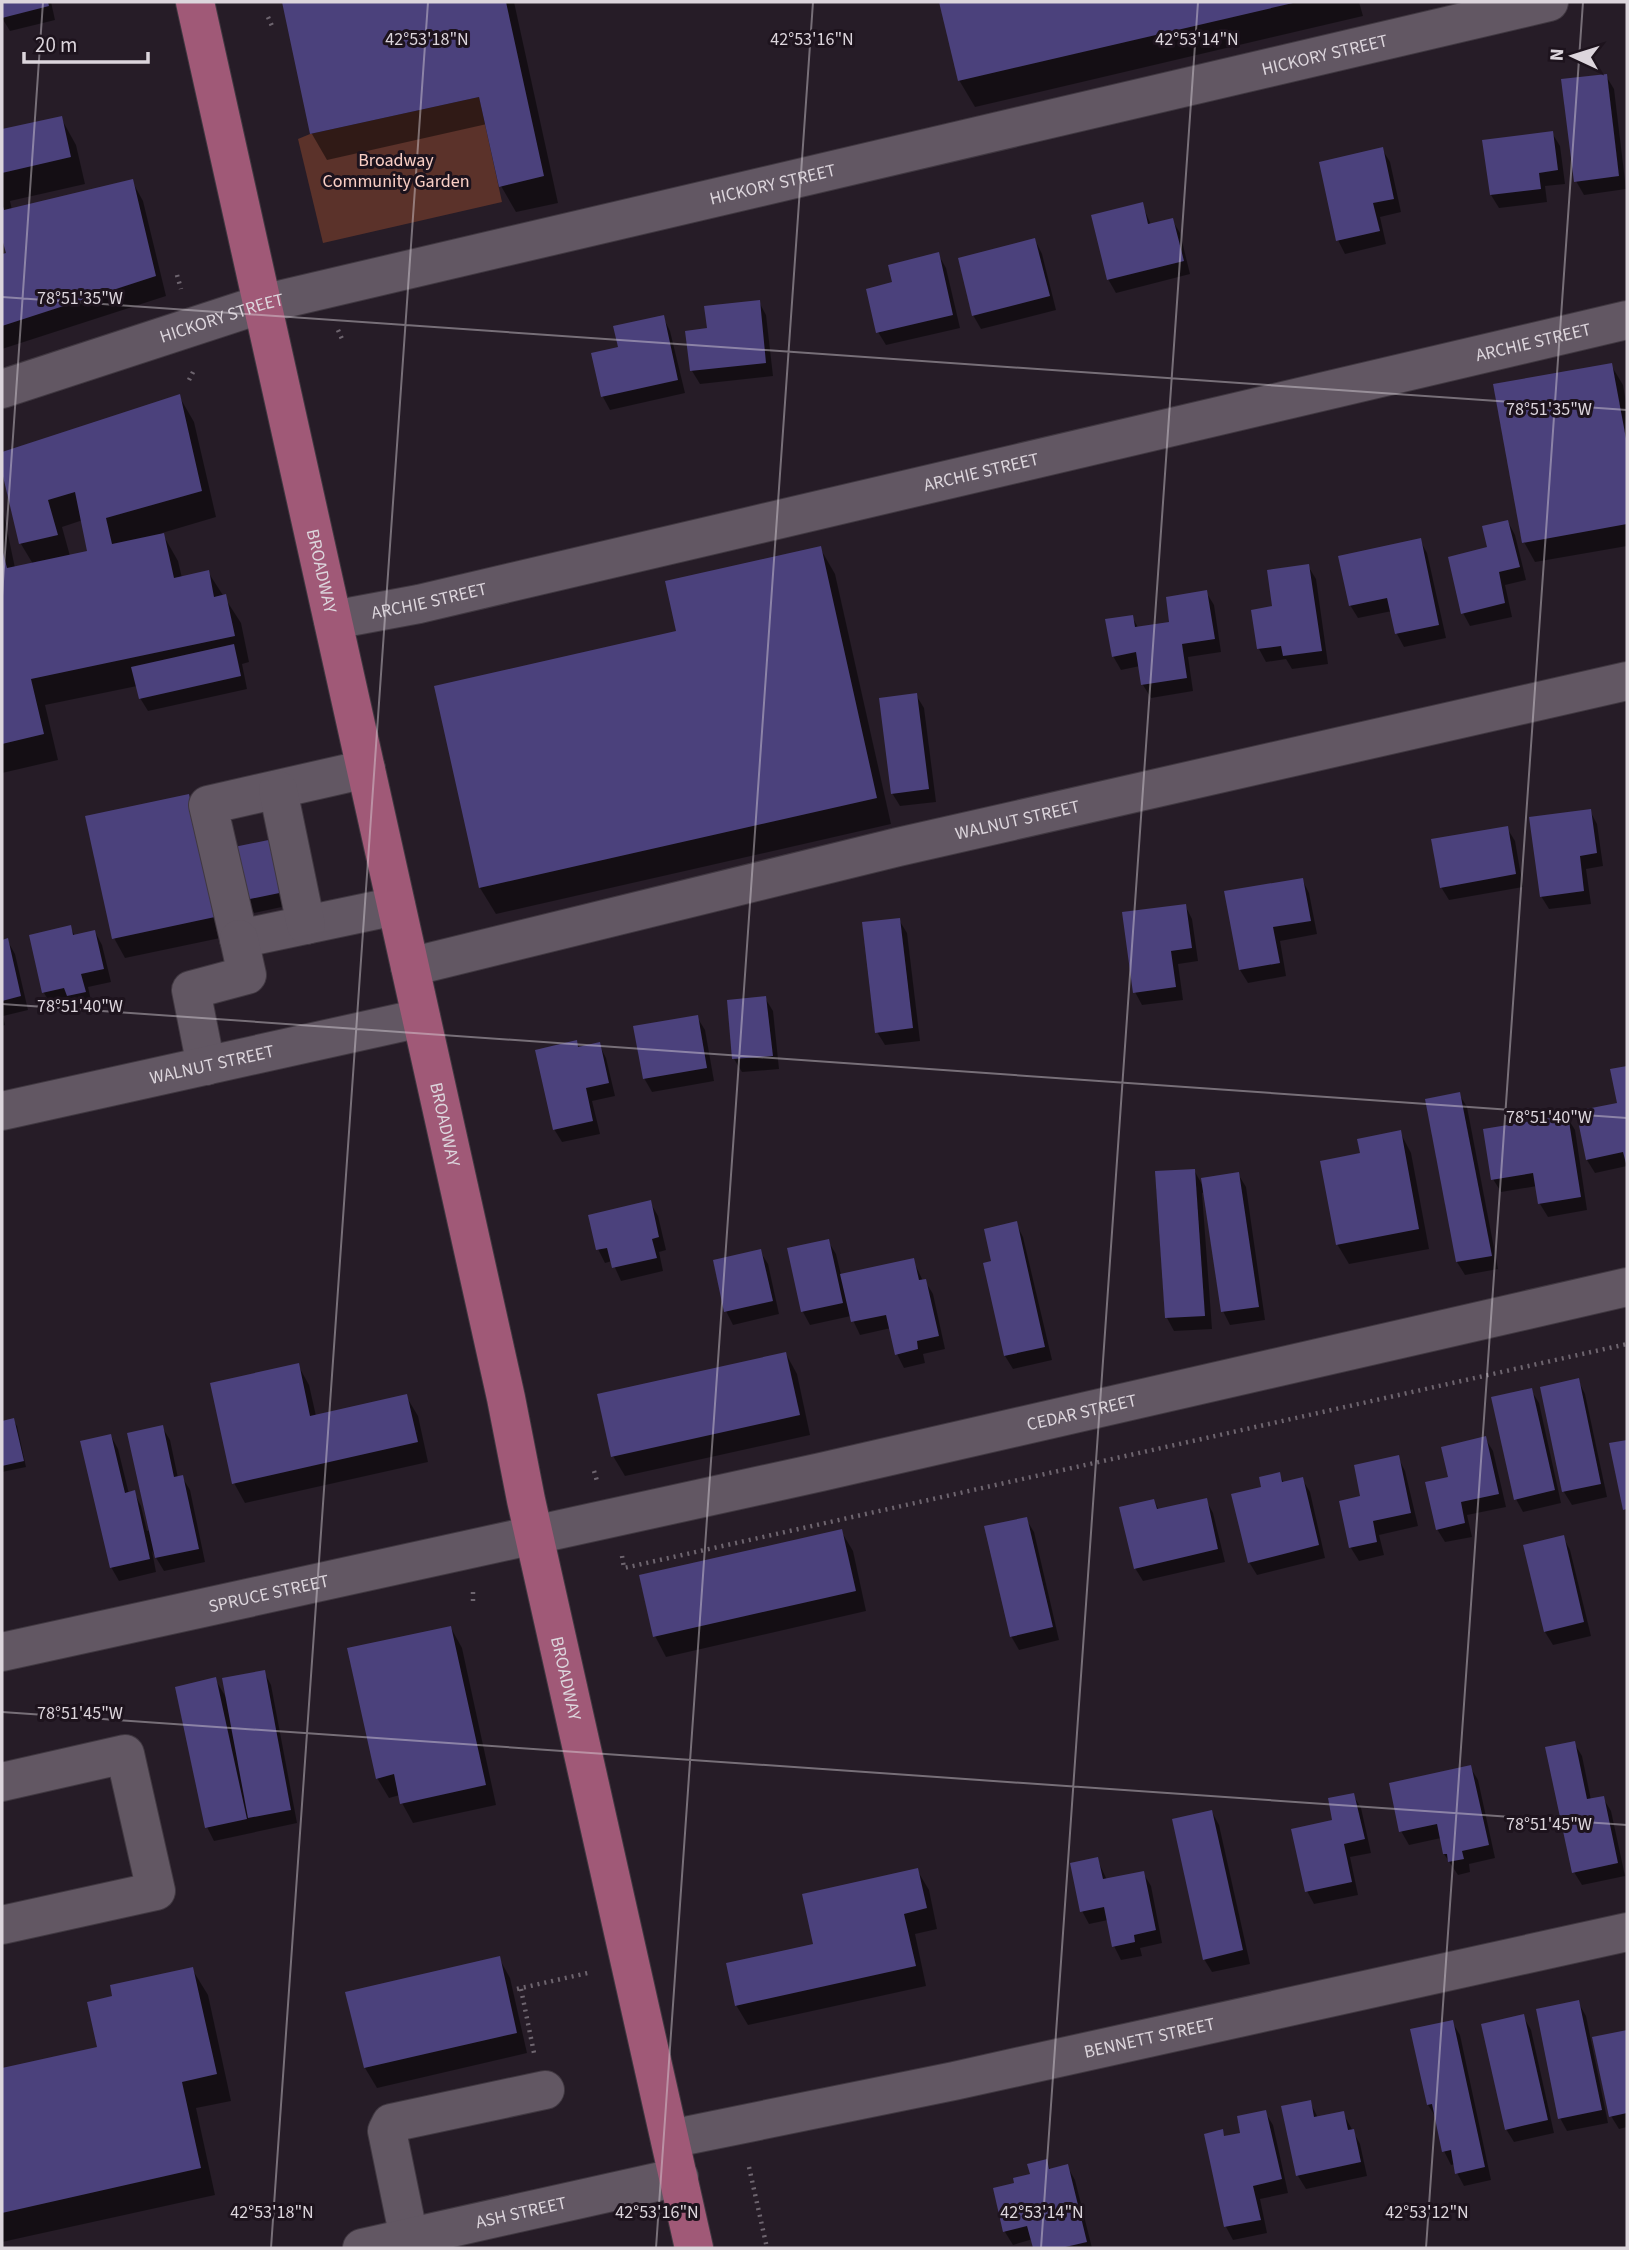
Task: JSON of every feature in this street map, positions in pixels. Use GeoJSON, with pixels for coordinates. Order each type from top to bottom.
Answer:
{"type":"FeatureCollection","features":[{"type":"Feature","properties":{"kind":"main road","name":"BROADWAY"},"geometry":{"type":"LineString","coordinates":[[195,2],[694,2248]]}},
{"type":"Feature","properties":{"kind":"street","name":"HICKORY STREET"},"geometry":{"type":"LineString","coordinates":[[2,389],[262,304],[1549,2]]}},
{"type":"Feature","properties":{"kind":"street","name":"ARCHIE STREET"},"geometry":{"type":"LineString","coordinates":[[332,620],[419,604],[1627,320]]}},
{"type":"Feature","properties":{"kind":"street","name":"WALNUT STREET"},"geometry":{"type":"LineString","coordinates":[[410,967],[898,847],[1627,681]]}},
{"type":"Feature","properties":{"kind":"street"},"geometry":{"type":"LineString","coordinates":[[206,1066],[191,990],[247,975],[208,805],[366,769]]}},
{"type":"Feature","properties":{"kind":"street"},"geometry":{"type":"LineString","coordinates":[[278,790],[306,925]]}},
{"type":"Feature","properties":{"kind":"street"},"geometry":{"type":"LineString","coordinates":[[239,939],[396,906]]}},
{"type":"Feature","properties":{"kind":"street","name":"WALNUT STREET"},"geometry":{"type":"LineString","coordinates":[[2,1111],[421,1018]]}},
{"type":"Feature","properties":{"kind":"street","name":"CEDAR STREET"},"geometry":{"type":"LineString","coordinates":[[534,1535],[1627,1287]]}},
{"type":"Feature","properties":{"kind":"street","name":"SPRUCE STREET"},"geometry":{"type":"LineString","coordinates":[[2,1652],[534,1535]]}},
{"type":"Feature","properties":{"kind":"street"},"geometry":{"type":"LineString","coordinates":[[2,1782],[125,1754],[156,1891],[2,1926]]}},
{"type":"Feature","properties":{"kind":"street","name":"BENNETT STREET"},"geometry":{"type":"LineString","coordinates":[[670,2139],[954,2081],[1627,1932]]}},
{"type":"Feature","properties":{"kind":"street"},"geometry":{"type":"LineString","coordinates":[[409,2238],[387,2131],[391,2123],[545,2090]]}},
{"type":"Feature","properties":{"kind":"street","name":"ASH STREET"},"geometry":{"type":"LineString","coordinates":[[362,2248],[679,2177]]}},
{"type":"Feature","properties":{"kind":"path"},"geometry":{"type":"LineString","coordinates":[[268,17],[272,26]]}},
{"type":"Feature","properties":{"kind":"path"},"geometry":{"type":"LineString","coordinates":[[177,275],[182,293]]}},
{"type":"Feature","properties":{"kind":"path"},"geometry":{"type":"LineString","coordinates":[[338,330],[342,339]]}},
{"type":"Feature","properties":{"kind":"path"},"geometry":{"type":"LineString","coordinates":[[624,1568],[1627,1344]]}},
{"type":"Feature","properties":{"kind":"path"},"geometry":{"type":"LineString","coordinates":[[473,1590],[473,1601]]}},
{"type":"Feature","properties":{"kind":"path"},"geometry":{"type":"LineString","coordinates":[[531,2038],[519,1989],[573,1977]]}},
{"type":"Feature","properties":{"kind":"path"},"geometry":{"type":"LineString","coordinates":[[749,2166],[767,2248]]}},
{"type":"Feature","properties":{"kind":"green space","name":"Broadway Community Garden"},"geometry":{"type":"Polygon","coordinates":[[[479,97],[502,202],[323,243],[298,139],[310,134],[479,97]]]}},
{"type":"Feature","properties":{"kind":"building"},"geometry":{"type":"Polygon","coordinates":[[[2,2],[48,2],[49,6],[2,18],[2,2]]]}},
{"type":"Feature","properties":{"kind":"building"},"geometry":{"type":"Polygon","coordinates":[[[282,2],[506,2],[544,176],[499,187],[479,97],[310,134],[282,2]]]}},
{"type":"Feature","properties":{"kind":"building"},"geometry":{"type":"Polygon","coordinates":[[[939,2],[1293,2],[1293,3],[958,81],[939,2]]]}},
{"type":"Feature","properties":{"kind":"building"},"geometry":{"type":"Polygon","coordinates":[[[1607,74],[1619,176],[1574,182],[1561,79],[1607,74]]]}},
{"type":"Feature","properties":{"kind":"building"},"geometry":{"type":"Polygon","coordinates":[[[62,116],[71,157],[2,173],[2,129],[62,116]]]}},
{"type":"Feature","properties":{"kind":"building"},"geometry":{"type":"Polygon","coordinates":[[[1553,131],[1558,170],[1539,173],[1541,189],[1490,195],[1482,140],[1553,131]]]}},
{"type":"Feature","properties":{"kind":"building"},"geometry":{"type":"Polygon","coordinates":[[[1383,147],[1394,199],[1373,203],[1380,231],[1336,241],[1319,162],[1383,147]]]}},
{"type":"Feature","properties":{"kind":"building"},"geometry":{"type":"Polygon","coordinates":[[[133,179],[156,276],[2,326],[2,254],[6,253],[2,239],[2,203],[4,210],[133,179]]]}},
{"type":"Feature","properties":{"kind":"building"},"geometry":{"type":"Polygon","coordinates":[[[1143,202],[1148,224],[1173,218],[1184,261],[1107,280],[1091,215],[1143,202]]]}},
{"type":"Feature","properties":{"kind":"building"},"geometry":{"type":"Polygon","coordinates":[[[1035,238],[1050,296],[972,316],[958,258],[1035,238]]]}},
{"type":"Feature","properties":{"kind":"building"},"geometry":{"type":"Polygon","coordinates":[[[939,252],[953,315],[876,333],[866,289],[892,282],[888,265],[939,252]]]}},
{"type":"Feature","properties":{"kind":"building"},"geometry":{"type":"Polygon","coordinates":[[[760,300],[766,363],[690,371],[685,331],[707,328],[704,306],[760,300]]]}},
{"type":"Feature","properties":{"kind":"building"},"geometry":{"type":"Polygon","coordinates":[[[664,315],[678,380],[601,397],[591,353],[618,347],[613,326],[664,315]]]}},
{"type":"Feature","properties":{"kind":"building"},"geometry":{"type":"Polygon","coordinates":[[[1612,363],[1627,444],[1627,524],[1522,543],[1493,384],[1612,363]]]}},
{"type":"Feature","properties":{"kind":"building"},"geometry":{"type":"Polygon","coordinates":[[[180,394],[202,491],[106,518],[112,544],[164,533],[174,578],[209,570],[214,597],[226,594],[235,636],[31,679],[44,734],[2,744],[2,549],[7,568],[87,551],[75,492],[48,500],[58,535],[19,544],[2,472],[2,452],[180,394]]]}},
{"type":"Feature","properties":{"kind":"building"},"geometry":{"type":"Polygon","coordinates":[[[1508,520],[1520,567],[1499,572],[1505,603],[1461,614],[1448,557],[1487,547],[1482,526],[1508,520]]]}},
{"type":"Feature","properties":{"kind":"building"},"geometry":{"type":"Polygon","coordinates":[[[1421,538],[1439,625],[1395,634],[1387,598],[1349,606],[1338,556],[1421,538]]]}},
{"type":"Feature","properties":{"kind":"building"},"geometry":{"type":"Polygon","coordinates":[[[821,546],[877,798],[479,888],[434,686],[676,631],[665,581],[821,546]]]}},
{"type":"Feature","properties":{"kind":"building"},"geometry":{"type":"Polygon","coordinates":[[[1309,564],[1322,651],[1283,656],[1281,646],[1257,649],[1251,610],[1272,606],[1267,570],[1309,564]]]}},
{"type":"Feature","properties":{"kind":"building"},"geometry":{"type":"Polygon","coordinates":[[[1207,590],[1215,639],[1182,644],[1187,678],[1141,685],[1136,652],[1112,657],[1105,619],[1133,615],[1135,627],[1169,622],[1166,597],[1207,590]]]}},
{"type":"Feature","properties":{"kind":"building"},"geometry":{"type":"Polygon","coordinates":[[[234,644],[241,676],[139,699],[131,667],[234,644]]]}},
{"type":"Feature","properties":{"kind":"building"},"geometry":{"type":"Polygon","coordinates":[[[917,693],[929,789],[891,794],[879,698],[917,693]]]}},
{"type":"Feature","properties":{"kind":"building"},"geometry":{"type":"Polygon","coordinates":[[[189,794],[215,917],[112,939],[85,816],[189,794]]]}},
{"type":"Feature","properties":{"kind":"building"},"geometry":{"type":"Polygon","coordinates":[[[1591,809],[1597,853],[1580,856],[1584,891],[1540,897],[1529,817],[1591,809]]]}},
{"type":"Feature","properties":{"kind":"building"},"geometry":{"type":"Polygon","coordinates":[[[1508,826],[1516,874],[1440,888],[1431,839],[1508,826]]]}},
{"type":"Feature","properties":{"kind":"building"},"geometry":{"type":"Polygon","coordinates":[[[283,837],[294,890],[245,900],[234,847],[283,837]]]}},
{"type":"Feature","properties":{"kind":"building"},"geometry":{"type":"Polygon","coordinates":[[[1303,878],[1311,921],[1273,927],[1280,963],[1239,970],[1224,891],[1303,878]]]}},
{"type":"Feature","properties":{"kind":"building"},"geometry":{"type":"Polygon","coordinates":[[[1186,904],[1192,948],[1171,951],[1176,987],[1133,993],[1122,912],[1186,904]]]}},
{"type":"Feature","properties":{"kind":"building"},"geometry":{"type":"Polygon","coordinates":[[[900,918],[913,1028],[875,1033],[862,922],[900,918]]]}},
{"type":"Feature","properties":{"kind":"building"},"geometry":{"type":"Polygon","coordinates":[[[71,925],[73,935],[95,930],[104,969],[81,974],[86,992],[67,996],[64,988],[42,993],[29,935],[71,925]]]}},
{"type":"Feature","properties":{"kind":"building"},"geometry":{"type":"Polygon","coordinates":[[[8,938],[21,996],[2,1001],[2,940],[8,938]]]}},
{"type":"Feature","properties":{"kind":"building"},"geometry":{"type":"Polygon","coordinates":[[[766,996],[773,1056],[732,1059],[727,1000],[766,996]]]}},
{"type":"Feature","properties":{"kind":"building"},"geometry":{"type":"Polygon","coordinates":[[[698,1015],[707,1068],[643,1079],[633,1026],[698,1015]]]}},
{"type":"Feature","properties":{"kind":"building"},"geometry":{"type":"Polygon","coordinates":[[[577,1040],[578,1047],[600,1042],[609,1083],[586,1088],[593,1121],[553,1130],[535,1050],[577,1040]]]}},
{"type":"Feature","properties":{"kind":"building"},"geometry":{"type":"Polygon","coordinates":[[[1627,1066],[1627,1167],[1623,1152],[1586,1160],[1576,1111],[1617,1103],[1610,1069],[1627,1066]]]}},
{"type":"Feature","properties":{"kind":"building"},"geometry":{"type":"Polygon","coordinates":[[[1460,1092],[1492,1256],[1456,1262],[1425,1099],[1460,1092]]]}},
{"type":"Feature","properties":{"kind":"building"},"geometry":{"type":"Polygon","coordinates":[[[1568,1115],[1581,1197],[1538,1204],[1533,1173],[1491,1180],[1483,1129],[1568,1115]]]}},
{"type":"Feature","properties":{"kind":"building"},"geometry":{"type":"Polygon","coordinates":[[[1401,1130],[1419,1229],[1336,1245],[1320,1161],[1360,1153],[1357,1139],[1401,1130]]]}},
{"type":"Feature","properties":{"kind":"building"},"geometry":{"type":"Polygon","coordinates":[[[1195,1169],[1205,1316],[1165,1318],[1155,1171],[1195,1169]]]}},
{"type":"Feature","properties":{"kind":"building"},"geometry":{"type":"Polygon","coordinates":[[[1239,1172],[1259,1307],[1221,1312],[1201,1178],[1239,1172]]]}},
{"type":"Feature","properties":{"kind":"building"},"geometry":{"type":"Polygon","coordinates":[[[651,1200],[659,1237],[652,1239],[657,1258],[612,1268],[607,1248],[596,1250],[588,1215],[651,1200]]]}},
{"type":"Feature","properties":{"kind":"building"},"geometry":{"type":"Polygon","coordinates":[[[1017,1221],[1045,1347],[1004,1356],[983,1263],[991,1261],[984,1229],[1017,1221]]]}},
{"type":"Feature","properties":{"kind":"building"},"geometry":{"type":"Polygon","coordinates":[[[829,1239],[843,1303],[801,1312],[787,1248],[829,1239]]]}},
{"type":"Feature","properties":{"kind":"building"},"geometry":{"type":"Polygon","coordinates":[[[761,1249],[773,1301],[724,1312],[713,1260],[761,1249]]]}},
{"type":"Feature","properties":{"kind":"building"},"geometry":{"type":"Polygon","coordinates":[[[914,1258],[919,1280],[926,1279],[939,1336],[917,1341],[918,1349],[895,1355],[886,1315],[851,1322],[840,1274],[914,1258]]]}},
{"type":"Feature","properties":{"kind":"building"},"geometry":{"type":"Polygon","coordinates":[[[786,1352],[800,1415],[611,1457],[597,1394],[786,1352]]]}},
{"type":"Feature","properties":{"kind":"building"},"geometry":{"type":"Polygon","coordinates":[[[299,1363],[310,1416],[407,1394],[418,1442],[232,1484],[210,1383],[299,1363]]]}},
{"type":"Feature","properties":{"kind":"building"},"geometry":{"type":"Polygon","coordinates":[[[1579,1378],[1601,1484],[1562,1492],[1540,1387],[1579,1378]]]}},
{"type":"Feature","properties":{"kind":"building"},"geometry":{"type":"Polygon","coordinates":[[[1532,1388],[1555,1490],[1514,1500],[1491,1397],[1532,1388]]]}},
{"type":"Feature","properties":{"kind":"building"},"geometry":{"type":"Polygon","coordinates":[[[14,1418],[24,1461],[2,1466],[2,1421],[14,1418]]]}},
{"type":"Feature","properties":{"kind":"building"},"geometry":{"type":"Polygon","coordinates":[[[163,1425],[174,1477],[183,1475],[199,1549],[155,1558],[127,1433],[163,1425]]]}},
{"type":"Feature","properties":{"kind":"building"},"geometry":{"type":"Polygon","coordinates":[[[111,1434],[125,1493],[135,1490],[150,1559],[110,1568],[80,1441],[111,1434]]]}},
{"type":"Feature","properties":{"kind":"building"},"geometry":{"type":"Polygon","coordinates":[[[1486,1436],[1499,1494],[1461,1502],[1465,1523],[1436,1530],[1425,1482],[1448,1477],[1441,1447],[1486,1436]]]}},
{"type":"Feature","properties":{"kind":"building"},"geometry":{"type":"Polygon","coordinates":[[[1627,1440],[1627,1509],[1623,1510],[1609,1443],[1627,1440]]]}},
{"type":"Feature","properties":{"kind":"building"},"geometry":{"type":"Polygon","coordinates":[[[1399,1455],[1411,1513],[1373,1521],[1377,1542],[1349,1548],[1339,1501],[1360,1496],[1354,1465],[1399,1455]]]}},
{"type":"Feature","properties":{"kind":"building"},"geometry":{"type":"Polygon","coordinates":[[[1280,1472],[1282,1482],[1303,1477],[1319,1545],[1248,1563],[1231,1494],[1261,1487],[1259,1477],[1280,1472]]]}},
{"type":"Feature","properties":{"kind":"building"},"geometry":{"type":"Polygon","coordinates":[[[1207,1498],[1218,1549],[1134,1569],[1119,1507],[1154,1499],[1157,1509],[1207,1498]]]}},
{"type":"Feature","properties":{"kind":"building"},"geometry":{"type":"Polygon","coordinates":[[[1027,1517],[1053,1627],[1010,1637],[984,1526],[1027,1517]]]}},
{"type":"Feature","properties":{"kind":"building"},"geometry":{"type":"Polygon","coordinates":[[[842,1529],[856,1591],[653,1637],[639,1575],[842,1529]]]}},
{"type":"Feature","properties":{"kind":"building"},"geometry":{"type":"Polygon","coordinates":[[[1564,1535],[1584,1622],[1544,1632],[1523,1545],[1564,1535]]]}},
{"type":"Feature","properties":{"kind":"building"},"geometry":{"type":"Polygon","coordinates":[[[451,1626],[486,1785],[400,1804],[394,1774],[376,1779],[347,1648],[451,1626]]]}},
{"type":"Feature","properties":{"kind":"building"},"geometry":{"type":"Polygon","coordinates":[[[265,1670],[291,1810],[248,1818],[222,1678],[265,1670]]]}},
{"type":"Feature","properties":{"kind":"building"},"geometry":{"type":"Polygon","coordinates":[[[216,1677],[247,1819],[205,1828],[175,1687],[216,1677]]]}},
{"type":"Feature","properties":{"kind":"building"},"geometry":{"type":"Polygon","coordinates":[[[1575,1741],[1587,1799],[1604,1796],[1618,1863],[1572,1873],[1545,1747],[1575,1741]]]}},
{"type":"Feature","properties":{"kind":"building"},"geometry":{"type":"Polygon","coordinates":[[[1471,1765],[1489,1845],[1462,1851],[1464,1859],[1448,1862],[1447,1854],[1443,1854],[1437,1824],[1399,1832],[1389,1783],[1471,1765]]]}},
{"type":"Feature","properties":{"kind":"building"},"geometry":{"type":"Polygon","coordinates":[[[1354,1793],[1365,1839],[1344,1844],[1352,1882],[1305,1892],[1291,1829],[1332,1820],[1328,1798],[1354,1793]]]}},
{"type":"Feature","properties":{"kind":"building"},"geometry":{"type":"Polygon","coordinates":[[[1212,1810],[1243,1950],[1203,1960],[1172,1819],[1212,1810]]]}},
{"type":"Feature","properties":{"kind":"building"},"geometry":{"type":"Polygon","coordinates":[[[1098,1857],[1103,1879],[1144,1871],[1156,1930],[1134,1935],[1135,1942],[1112,1947],[1104,1907],[1080,1912],[1070,1863],[1098,1857]]]}},
{"type":"Feature","properties":{"kind":"building"},"geometry":{"type":"Polygon","coordinates":[[[918,1868],[927,1908],[904,1914],[916,1966],[735,2006],[726,1963],[813,1944],[802,1894],[918,1868]]]}},
{"type":"Feature","properties":{"kind":"building"},"geometry":{"type":"Polygon","coordinates":[[[500,1956],[517,2033],[364,2068],[345,1992],[500,1956]]]}},
{"type":"Feature","properties":{"kind":"building"},"geometry":{"type":"Polygon","coordinates":[[[193,1967],[217,2074],[182,2082],[201,2168],[2,2213],[2,2068],[97,2047],[87,2002],[112,1996],[110,1985],[193,1967]]]}},
{"type":"Feature","properties":{"kind":"building"},"geometry":{"type":"Polygon","coordinates":[[[1579,2000],[1602,2110],[1558,2119],[1536,2009],[1579,2000]]]}},
{"type":"Feature","properties":{"kind":"building"},"geometry":{"type":"Polygon","coordinates":[[[1524,2014],[1548,2120],[1505,2130],[1481,2024],[1524,2014]]]}},
{"type":"Feature","properties":{"kind":"building"},"geometry":{"type":"Polygon","coordinates":[[[1453,2020],[1485,2167],[1455,2174],[1451,2150],[1442,2152],[1432,2104],[1427,2105],[1410,2029],[1453,2020]]]}},
{"type":"Feature","properties":{"kind":"building"},"geometry":{"type":"Polygon","coordinates":[[[1627,2030],[1627,2113],[1609,2117],[1592,2037],[1627,2030]]]}},
{"type":"Feature","properties":{"kind":"building"},"geometry":{"type":"Polygon","coordinates":[[[1311,2100],[1314,2117],[1344,2111],[1348,2130],[1354,2129],[1361,2162],[1296,2176],[1281,2106],[1311,2100]]]}},
{"type":"Feature","properties":{"kind":"building"},"geometry":{"type":"Polygon","coordinates":[[[1266,2110],[1282,2179],[1253,2186],[1261,2220],[1224,2227],[1204,2134],[1223,2129],[1224,2136],[1240,2133],[1237,2116],[1266,2110]]]}},
{"type":"Feature","properties":{"kind":"building"},"geometry":{"type":"Polygon","coordinates":[[[1047,2159],[1049,2169],[1068,2164],[1087,2242],[1061,2248],[1033,2248],[1027,2226],[1003,2232],[993,2188],[1014,2183],[1013,2178],[1030,2174],[1027,2164],[1047,2159]]]}}]}
